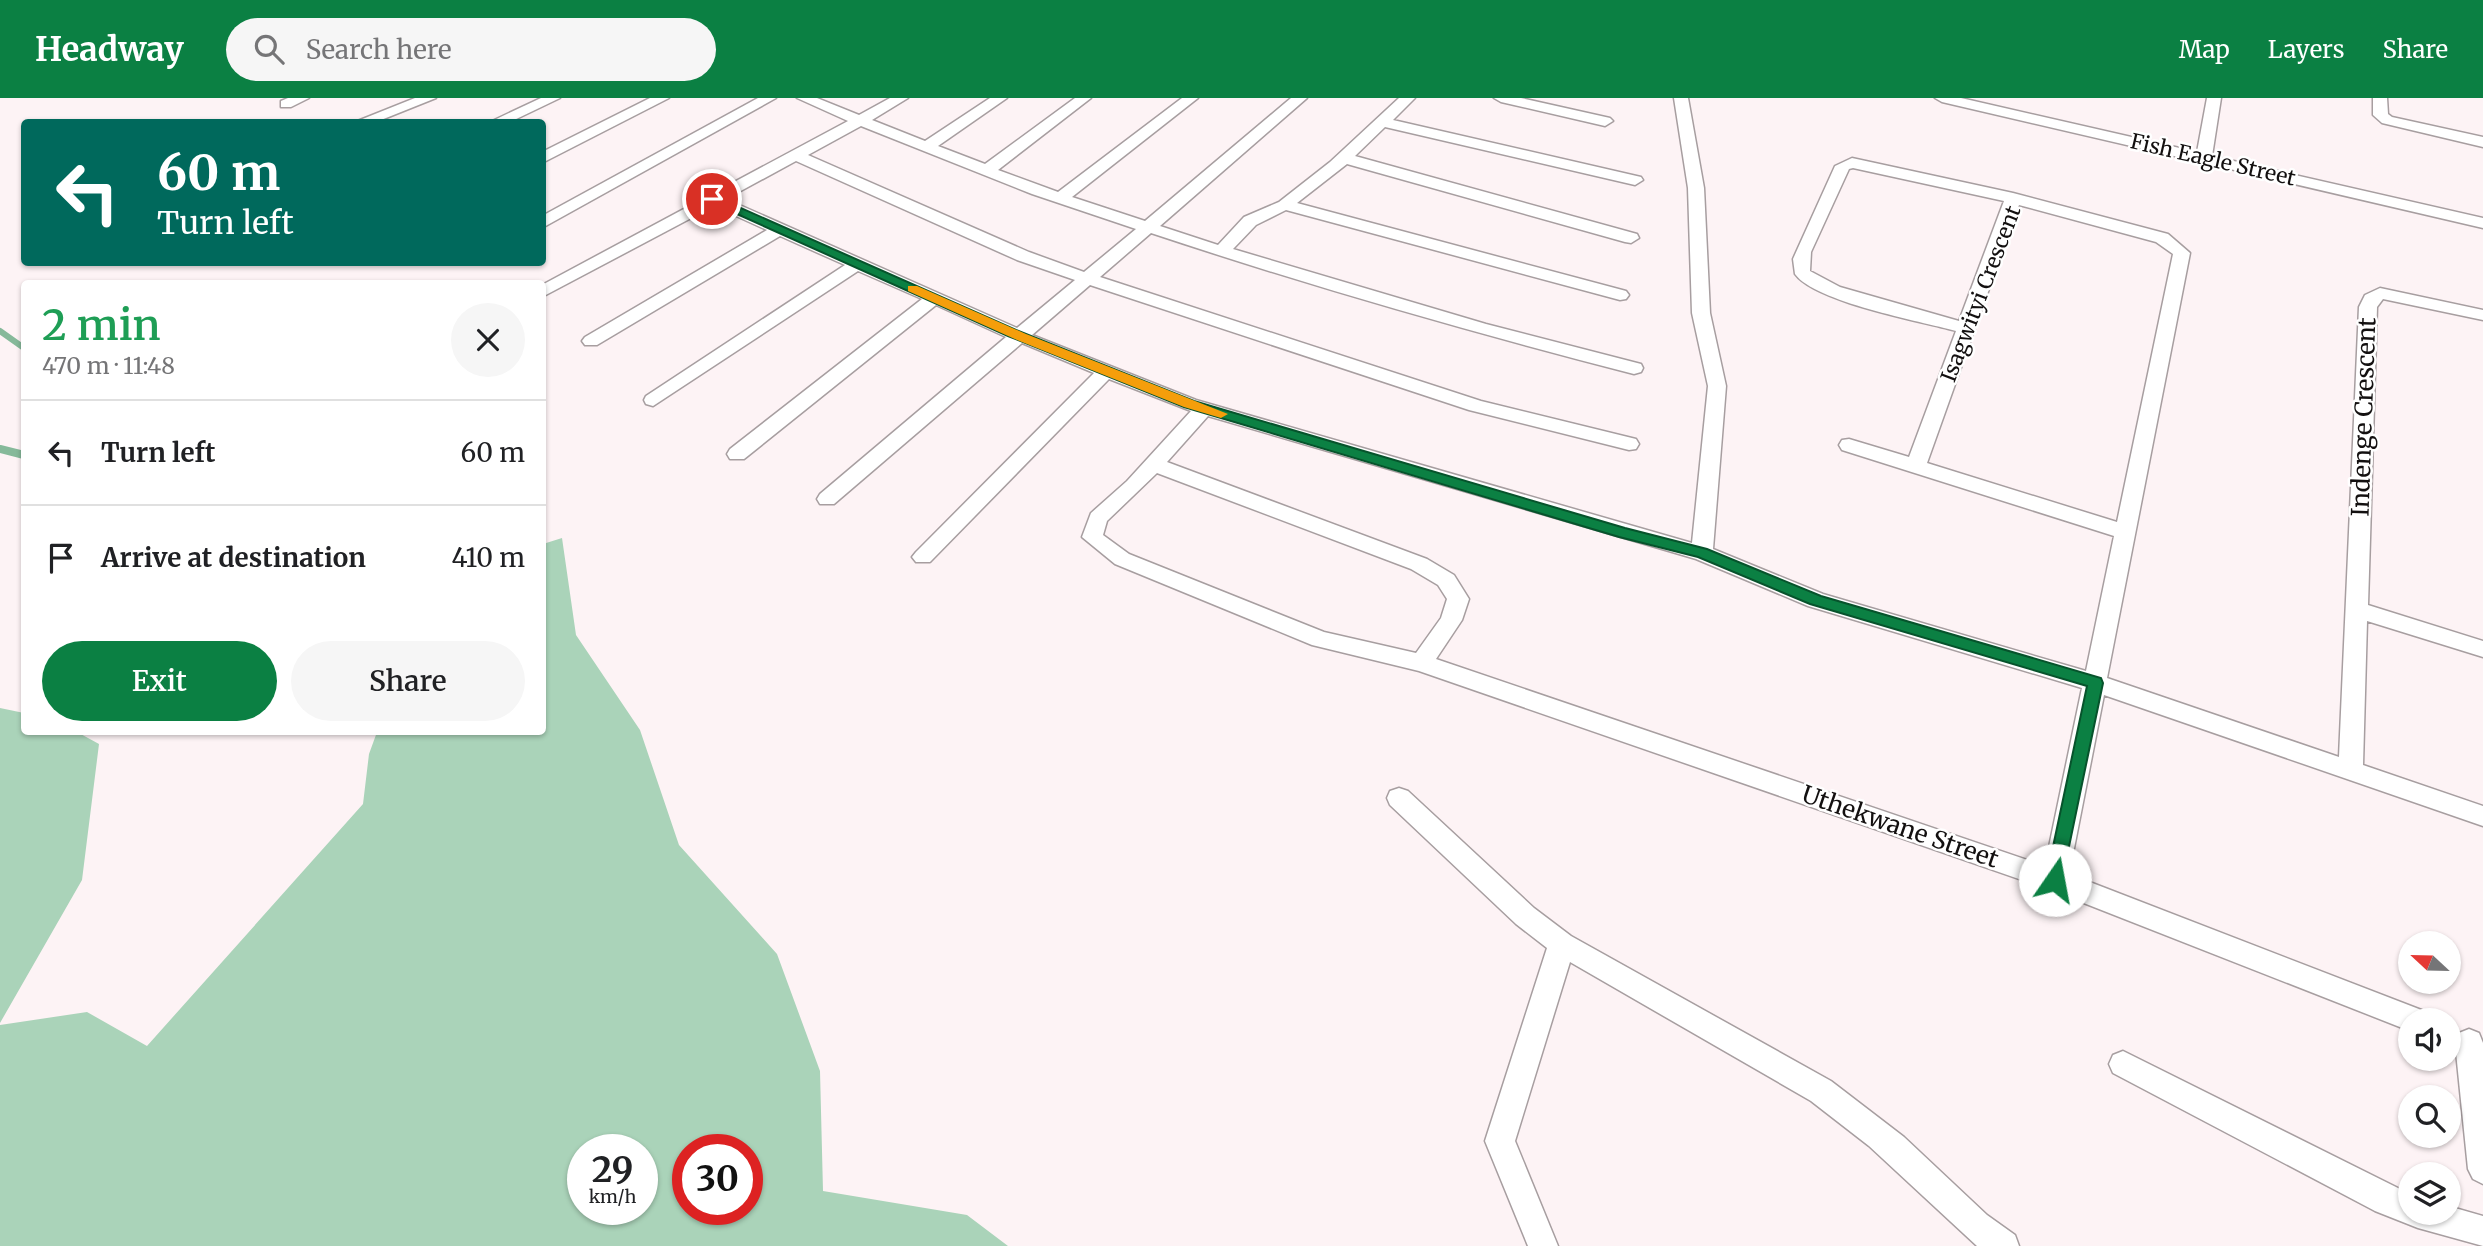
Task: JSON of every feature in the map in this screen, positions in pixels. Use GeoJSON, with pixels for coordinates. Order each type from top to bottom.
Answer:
{"type":"FeatureCollection","features":[{"type":"Feature","properties":{"kind":"street"},"geometry":{"type":"LineString","coordinates":[[286,104],[302,98]]}},
{"type":"Feature","properties":{"kind":"street"},"geometry":{"type":"LineString","coordinates":[[371,119],[429,98]]}},
{"type":"Feature","properties":{"kind":"street"},"geometry":{"type":"LineString","coordinates":[[505,119],[553,98]]}},
{"type":"Feature","properties":{"kind":"street"},"geometry":{"type":"LineString","coordinates":[[546,156],[662,98]]}},
{"type":"Feature","properties":{"kind":"street"},"geometry":{"type":"LineString","coordinates":[[546,221],[769,98]]}},
{"type":"Feature","properties":{"kind":"street"},"geometry":{"type":"LineString","coordinates":[[804,98],[1060,198],[1222,251],[1368,296],[1634,368]]}},
{"type":"Feature","properties":{"kind":"street"},"geometry":{"type":"LineString","coordinates":[[546,290],[901,98]]}},
{"type":"Feature","properties":{"kind":"street"},"geometry":{"type":"LineString","coordinates":[[927,145],[1000,98]]}},
{"type":"Feature","properties":{"kind":"street"},"geometry":{"type":"LineString","coordinates":[[988,170],[1084,98]]}},
{"type":"Feature","properties":{"kind":"street"},"geometry":{"type":"LineString","coordinates":[[1060,198],[1191,98]]}},
{"type":"Feature","properties":{"kind":"street"},"geometry":{"type":"LineString","coordinates":[[827,499],[1300,98]]}},
{"type":"Feature","properties":{"kind":"street"},"geometry":{"type":"LineString","coordinates":[[1222,251],[1250,221],[1285,205],[1344,158],[1408,98]]}},
{"type":"Feature","properties":{"kind":"street"},"geometry":{"type":"LineString","coordinates":[[1501,98],[1605,121]]}},
{"type":"Feature","properties":{"kind":"street"},"geometry":{"type":"LineString","coordinates":[[1681,98],[1696,188],[1701,313],[1717,386],[1702,553]]}},
{"type":"Feature","properties":{"kind":"street","name":"Fish Eagle Street"},"geometry":{"type":"LineString","coordinates":[[1942,98],[2483,223]]}},
{"type":"Feature","properties":{"kind":"street"},"geometry":{"type":"LineString","coordinates":[[2204,159],[2214,98]]}},
{"type":"Feature","properties":{"kind":"street"},"geometry":{"type":"LineString","coordinates":[[2380,98],[2381,115],[2387,120],[2483,142]]}},
{"type":"Feature","properties":{"kind":"street"},"geometry":{"type":"LineString","coordinates":[[1382,122],[1634,180]]}},
{"type":"Feature","properties":{"kind":"street"},"geometry":{"type":"LineString","coordinates":[[793,154],[1023,256],[1206,320],[1476,406],[1629,444]]}},
{"type":"Feature","properties":{"kind":"street"},"geometry":{"type":"LineString","coordinates":[[1344,158],[1631,238]]}},
{"type":"Feature","properties":{"kind":"street"},"geometry":{"type":"LineString","coordinates":[[1967,329],[1812,282],[1803,275],[1799,265],[1803,252],[1838,174],[1843,166],[1852,163],[2013,198]]}},
{"type":"Feature","properties":{"kind":"street","name":"Isagwityi Crescent"},"geometry":{"type":"LineString","coordinates":[[1916,466],[2013,198],[2162,238],[2182,254],[2055,880]]}},
{"type":"Feature","properties":{"kind":"street"},"geometry":{"type":"LineString","coordinates":[[712,199],[1021,337],[1204,409],[1624,533],[1702,553],[1816,600],[2095,683],[2483,816]]}},
{"type":"Feature","properties":{"kind":"street"},"geometry":{"type":"LineString","coordinates":[[1285,205],[1620,295]]}},
{"type":"Feature","properties":{"kind":"street"},"geometry":{"type":"LineString","coordinates":[[591,341],[780,229]]}},
{"type":"Feature","properties":{"kind":"street"},"geometry":{"type":"LineString","coordinates":[[653,400],[857,264]]}},
{"type":"Feature","properties":{"kind":"street","name":"Indenge Crescent"},"geometry":{"type":"LineString","coordinates":[[2351,769],[2371,299],[2379,293],[2395,295],[2483,315]]}},
{"type":"Feature","properties":{"kind":"street"},"geometry":{"type":"LineString","coordinates":[[737,454],[934,298]]}},
{"type":"Feature","properties":{"kind":"street"},"geometry":{"type":"LineString","coordinates":[[923,557],[1106,371]]}},
{"type":"Feature","properties":{"kind":"street"},"geometry":{"type":"LineString","coordinates":[[1204,409],[1154,464],[1419,564],[1446,580],[1458,599],[1451,620],[1421,663]]}},
{"type":"Feature","properties":{"kind":"street"},"geometry":{"type":"LineString","coordinates":[[1849,445],[2125,532]]}},
{"type":"Feature","properties":{"kind":"street","name":"Uthekwane Street"},"geometry":{"type":"LineString","coordinates":[[1154,464],[1098,518],[1092,537],[1122,559],[1320,639],[1421,663],[2055,880],[2398,1014]]}},
{"type":"Feature","properties":{"kind":"street"},"geometry":{"type":"LineString","coordinates":[[2358,610],[2483,649]]}},
{"type":"Feature","properties":{"kind":"street"},"geometry":{"type":"LineString","coordinates":[[1399,798],[1525,916],[1562,944],[1842,1105],[1880,1135],[1970,1222],[2004,1246]]}},
{"type":"Feature","properties":{"kind":"street"},"geometry":{"type":"LineString","coordinates":[[1543,1246],[1500,1141],[1562,944]]}},
{"type":"Feature","properties":{"kind":"street"},"geometry":{"type":"LineString","coordinates":[[2467,1041],[2483,1170]]}},
{"type":"Feature","properties":{"kind":"street"},"geometry":{"type":"LineString","coordinates":[[2123,1064],[2398,1204]]}},
{"type":"Feature","properties":{"kind":"street"},"geometry":{"type":"LineString","coordinates":[[2461,1225],[2483,1231]]}},
{"type":"Feature","properties":{"kind":"green space"},"geometry":{"type":"Polygon","coordinates":[[[562,538],[576,635],[640,730],[679,845],[777,954],[820,1071],[823,1191],[967,1215],[1008,1246],[0,1246],[0,1025],[87,1012],[147,1046],[363,804],[369,754],[376,735],[546,735],[546,543],[562,538]]]}},
{"type":"Feature","properties":{"kind":"green space"},"geometry":{"type":"Polygon","coordinates":[[[0,708],[21,712],[21,735],[82,735],[99,744],[82,880],[0,1023],[0,708]]]}},
{"type":"Feature","properties":{"kind":"waterway"},"geometry":{"type":"LineString","coordinates":[[0,331],[21,346]]}},
{"type":"Feature","properties":{"kind":"waterway"},"geometry":{"type":"LineString","coordinates":[[0,449],[21,454]]}},
{"type":"Feature","properties":{"kind":"slow traffic"},"geometry":{"type":"LineString","coordinates":[[912,288],[1021,337],[1189,404],[1221,414]]}},
{"type":"Feature","properties":{"kind":"route"},"geometry":{"type":"LineString","coordinates":[[712,199],[1012,333],[1189,404],[1624,533],[1702,553],[1816,600],[2095,683],[2055,880]]}}]}
